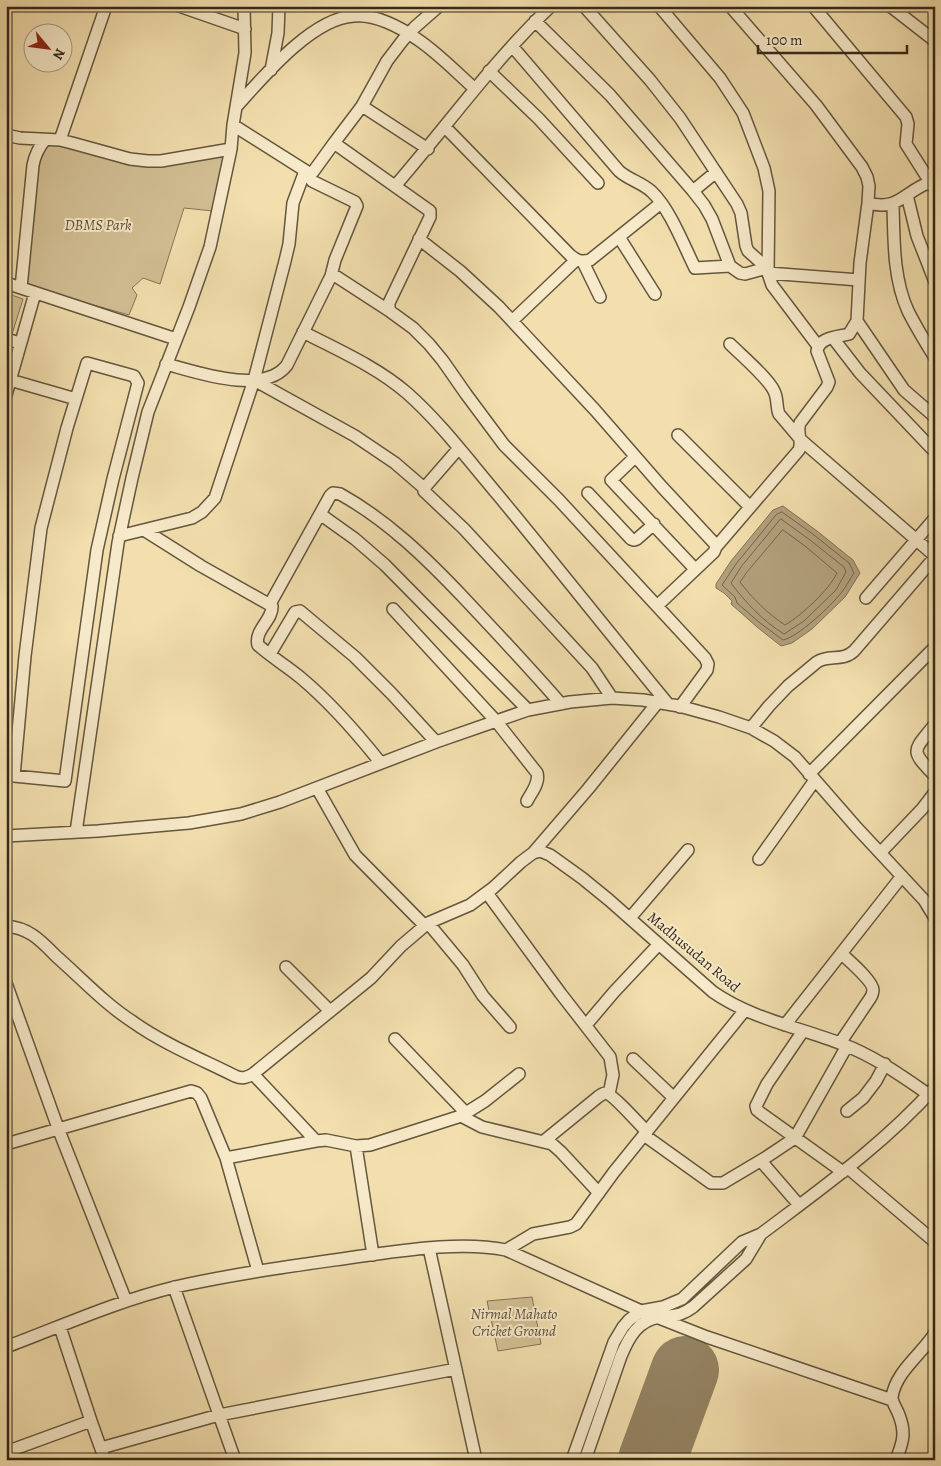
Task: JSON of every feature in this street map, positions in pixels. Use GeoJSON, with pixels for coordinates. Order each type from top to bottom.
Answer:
{"type":"FeatureCollection","features":[{"type":"Feature","properties":{"kind":"street"},"geometry":{"type":"LineString","coordinates":[[60,140],[106,6]]}},
{"type":"Feature","properties":{"kind":"street"},"geometry":{"type":"LineString","coordinates":[[179,6],[245,29]]}},
{"type":"Feature","properties":{"kind":"street"},"geometry":{"type":"LineString","coordinates":[[76,832],[119,536],[148,412],[210,247],[231,149],[245,53],[244,6]]}},
{"type":"Feature","properties":{"kind":"street"},"geometry":{"type":"LineString","coordinates":[[271,70],[278,33],[279,6]]}},
{"type":"Feature","properties":{"kind":"street"},"geometry":{"type":"LineString","coordinates":[[119,536],[192,518],[202,512],[216,498],[254,380],[289,244],[293,203],[309,173],[313,172],[362,106],[388,61],[408,33],[439,6]]}},
{"type":"Feature","properties":{"kind":"street"},"geometry":{"type":"LineString","coordinates":[[395,186],[428,149],[489,71],[551,6]]}},
{"type":"Feature","properties":{"kind":"street"},"geometry":{"type":"LineString","coordinates":[[584,6],[650,80],[680,118],[737,204],[741,213],[748,252],[767,270]]}},
{"type":"Feature","properties":{"kind":"street"},"geometry":{"type":"LineString","coordinates":[[657,606],[714,552],[716,547],[791,461],[799,450],[801,440],[798,428],[800,423],[829,382],[818,346],[772,285],[767,270],[768,191],[764,168],[742,113],[720,78],[659,6]]}},
{"type":"Feature","properties":{"kind":"street"},"geometry":{"type":"LineString","coordinates":[[730,6],[816,105],[848,147],[867,177],[869,186],[868,203],[860,262],[857,321],[849,334],[821,342],[818,346]]}},
{"type":"Feature","properties":{"kind":"street"},"geometry":{"type":"LineString","coordinates":[[813,6],[906,117],[908,124],[906,144],[933,186]]}},
{"type":"Feature","properties":{"kind":"street"},"geometry":{"type":"LineString","coordinates":[[890,6],[935,41]]}},
{"type":"Feature","properties":{"kind":"street"},"geometry":{"type":"LineString","coordinates":[[236,107],[295,46],[315,31],[336,19],[356,11],[394,25],[408,33],[433,51],[475,88]]}},
{"type":"Feature","properties":{"kind":"street"},"geometry":{"type":"LineString","coordinates":[[535,21],[610,95],[692,191],[712,219],[730,266],[740,274],[767,270],[859,280]]}},
{"type":"Feature","properties":{"kind":"street"},"geometry":{"type":"LineString","coordinates":[[512,46],[619,171],[645,186],[661,203],[696,268],[730,266]]}},
{"type":"Feature","properties":{"kind":"street"},"geometry":{"type":"LineString","coordinates":[[489,71],[539,119],[598,183]]}},
{"type":"Feature","properties":{"kind":"street"},"geometry":{"type":"LineString","coordinates":[[362,106],[428,149]]}},
{"type":"Feature","properties":{"kind":"street"},"geometry":{"type":"LineString","coordinates":[[166,364],[229,380],[254,380],[274,377],[283,370],[331,276],[335,260],[357,206],[355,202],[309,176],[233,125]]}},
{"type":"Feature","properties":{"kind":"street"},"geometry":{"type":"LineString","coordinates":[[445,127],[570,255],[580,261],[600,297]]}},
{"type":"Feature","properties":{"kind":"street"},"geometry":{"type":"LineString","coordinates":[[6,135],[60,140],[130,159],[148,161],[161,161],[231,149]]}},
{"type":"Feature","properties":{"kind":"street"},"geometry":{"type":"LineString","coordinates":[[21,288],[33,165],[35,155],[44,140]]}},
{"type":"Feature","properties":{"kind":"street"},"geometry":{"type":"LineString","coordinates":[[334,143],[430,211],[430,217],[389,303],[388,306],[391,312]]}},
{"type":"Feature","properties":{"kind":"street"},"geometry":{"type":"LineString","coordinates":[[692,191],[716,172]]}},
{"type":"Feature","properties":{"kind":"street"},"geometry":{"type":"LineString","coordinates":[[868,203],[878,206],[893,204],[928,183],[933,186]]}},
{"type":"Feature","properties":{"kind":"street"},"geometry":{"type":"LineString","coordinates":[[907,195],[916,236],[935,282]]}},
{"type":"Feature","properties":{"kind":"street"},"geometry":{"type":"LineString","coordinates":[[512,321],[580,261],[590,260],[661,203]]}},
{"type":"Feature","properties":{"kind":"street"},"geometry":{"type":"LineString","coordinates":[[893,204],[894,252],[898,280],[908,310],[935,358]]}},
{"type":"Feature","properties":{"kind":"street"},"geometry":{"type":"LineString","coordinates":[[619,237],[655,294]]}},
{"type":"Feature","properties":{"kind":"street"},"geometry":{"type":"LineString","coordinates":[[419,239],[460,270],[512,321],[595,410],[716,547]]}},
{"type":"Feature","properties":{"kind":"street"},"geometry":{"type":"LineString","coordinates":[[331,276],[336,276],[391,312],[413,328],[429,344],[444,361],[504,445],[559,500],[706,658],[707,670],[680,707]]}},
{"type":"Feature","properties":{"kind":"street"},"geometry":{"type":"LineString","coordinates":[[6,283],[176,339]]}},
{"type":"Feature","properties":{"kind":"street"},"geometry":{"type":"LineString","coordinates":[[6,395],[35,293]]}},
{"type":"Feature","properties":{"kind":"street"},"geometry":{"type":"LineString","coordinates":[[857,321],[904,390],[935,418]]}},
{"type":"Feature","properties":{"kind":"street"},"geometry":{"type":"LineString","coordinates":[[303,332],[386,377],[407,392],[424,409],[459,448],[568,580],[663,703]]}},
{"type":"Feature","properties":{"kind":"street"},"geometry":{"type":"LineString","coordinates":[[833,338],[860,373],[935,452]]}},
{"type":"Feature","properties":{"kind":"street"},"geometry":{"type":"LineString","coordinates":[[6,340],[20,344]]}},
{"type":"Feature","properties":{"kind":"street"},"geometry":{"type":"LineString","coordinates":[[730,344],[770,384],[775,392],[779,414],[801,440],[935,557],[848,656],[844,658],[822,659],[817,662],[788,686],[751,728]]}},
{"type":"Feature","properties":{"kind":"street"},"geometry":{"type":"LineString","coordinates":[[87,363],[134,376],[138,383],[97,550],[65,782],[14,776],[11,757],[42,528],[52,484],[87,363]]}},
{"type":"Feature","properties":{"kind":"street"},"geometry":{"type":"LineString","coordinates":[[10,380],[76,399]]}},
{"type":"Feature","properties":{"kind":"street"},"geometry":{"type":"LineString","coordinates":[[254,380],[355,436],[395,463],[424,488],[426,493],[464,529],[592,668],[612,698]]}},
{"type":"Feature","properties":{"kind":"street"},"geometry":{"type":"LineString","coordinates":[[678,435],[750,508]]}},
{"type":"Feature","properties":{"kind":"street"},"geometry":{"type":"LineString","coordinates":[[424,488],[459,448]]}},
{"type":"Feature","properties":{"kind":"street"},"geometry":{"type":"LineString","coordinates":[[635,457],[611,480],[695,569]]}},
{"type":"Feature","properties":{"kind":"street"},"geometry":{"type":"LineString","coordinates":[[270,604],[333,493],[340,494],[380,520],[409,543],[511,647],[561,704]]}},
{"type":"Feature","properties":{"kind":"street"},"geometry":{"type":"LineString","coordinates":[[588,493],[631,539],[637,539],[654,524]]}},
{"type":"Feature","properties":{"kind":"street"},"geometry":{"type":"LineString","coordinates":[[320,514],[355,539],[385,565],[528,710]]}},
{"type":"Feature","properties":{"kind":"street"},"geometry":{"type":"LineString","coordinates":[[866,598],[935,518]]}},
{"type":"Feature","properties":{"kind":"street"},"geometry":{"type":"LineString","coordinates":[[144,530],[201,566],[270,604],[273,609],[257,636],[258,645],[300,677],[324,699],[350,725],[380,762]]}},
{"type":"Feature","properties":{"kind":"street"},"geometry":{"type":"LineString","coordinates":[[393,609],[496,721],[537,773],[536,783],[527,802]]}},
{"type":"Feature","properties":{"kind":"street"},"geometry":{"type":"LineString","coordinates":[[270,654],[295,612],[300,611],[355,657],[436,742]]}},
{"type":"Feature","properties":{"kind":"street"},"geometry":{"type":"LineString","coordinates":[[759,859],[812,777],[935,647]]}},
{"type":"Feature","properties":{"kind":"street"},"geometry":{"type":"LineString","coordinates":[[6,836],[189,822],[242,814],[280,802],[380,762],[528,710],[612,698],[643,700],[680,707],[751,728],[774,741],[795,757],[857,828],[924,900],[935,918]]}},
{"type":"Feature","properties":{"kind":"street"},"geometry":{"type":"LineString","coordinates":[[6,926],[18,927],[33,934],[116,1009],[148,1032],[235,1076],[246,1078],[371,978],[401,946],[426,925],[470,905],[487,893],[533,853],[663,703]]}},
{"type":"Feature","properties":{"kind":"street"},"geometry":{"type":"LineString","coordinates":[[935,724],[916,749],[920,760],[935,776]]}},
{"type":"Feature","properties":{"kind":"street"},"geometry":{"type":"LineString","coordinates":[[317,788],[355,855],[426,925],[463,966],[483,996],[510,1027]]}},
{"type":"Feature","properties":{"kind":"street"},"geometry":{"type":"LineString","coordinates":[[881,852],[922,809],[935,792]]}},
{"type":"Feature","properties":{"kind":"street"},"geometry":{"type":"LineString","coordinates":[[630,918],[688,850]]}},
{"type":"Feature","properties":{"kind":"street","name":"Madhusudan Road"},"geometry":{"type":"LineString","coordinates":[[533,853],[540,851],[550,855],[630,918],[713,992],[726,1000],[785,1026],[803,1030],[862,1052],[933,1090]]}},
{"type":"Feature","properties":{"kind":"street"},"geometry":{"type":"LineString","coordinates":[[785,1026],[902,876]]}},
{"type":"Feature","properties":{"kind":"street"},"geometry":{"type":"LineString","coordinates":[[487,893],[610,1057],[612,1075],[609,1094]]}},
{"type":"Feature","properties":{"kind":"street"},"geometry":{"type":"LineString","coordinates":[[586,1025],[659,944]]}},
{"type":"Feature","properties":{"kind":"street"},"geometry":{"type":"LineString","coordinates":[[544,1141],[605,1093],[609,1094],[645,1134],[711,1184],[723,1183],[760,1161],[795,1138],[843,1044],[874,990],[868,980],[842,954]]}},
{"type":"Feature","properties":{"kind":"street"},"geometry":{"type":"LineString","coordinates":[[286,967],[330,1011]]}},
{"type":"Feature","properties":{"kind":"street"},"geometry":{"type":"LineString","coordinates":[[6,982],[58,1128],[126,1301]]}},
{"type":"Feature","properties":{"kind":"street"},"geometry":{"type":"LineString","coordinates":[[506,1250],[533,1234],[570,1228],[581,1219],[614,1172],[745,1010]]}},
{"type":"Feature","properties":{"kind":"street"},"geometry":{"type":"LineString","coordinates":[[803,1030],[767,1084],[757,1102],[757,1110],[795,1138],[845,1170],[935,1242]]}},
{"type":"Feature","properties":{"kind":"street"},"geometry":{"type":"LineString","coordinates":[[395,1039],[464,1115],[482,1127],[552,1144],[599,1193]]}},
{"type":"Feature","properties":{"kind":"street"},"geometry":{"type":"LineString","coordinates":[[633,1059],[674,1098]]}},
{"type":"Feature","properties":{"kind":"street"},"geometry":{"type":"LineString","coordinates":[[847,1111],[863,1098],[876,1081],[885,1064]]}},
{"type":"Feature","properties":{"kind":"street"},"geometry":{"type":"LineString","coordinates":[[253,1074],[316,1141]]}},
{"type":"Feature","properties":{"kind":"street"},"geometry":{"type":"LineString","coordinates":[[226,1158],[316,1141],[326,1140],[356,1146],[392,1138],[464,1115],[519,1074]]}},
{"type":"Feature","properties":{"kind":"street"},"geometry":{"type":"LineString","coordinates":[[572,1460],[614,1342],[629,1320],[641,1311],[663,1307],[682,1299],[742,1242],[761,1234],[845,1170],[902,1122],[933,1090]]}},
{"type":"Feature","properties":{"kind":"street"},"geometry":{"type":"LineString","coordinates":[[6,1144],[191,1091],[197,1093],[201,1098],[226,1158],[258,1271]]}},
{"type":"Feature","properties":{"kind":"street"},"geometry":{"type":"LineString","coordinates":[[356,1146],[373,1255]]}},
{"type":"Feature","properties":{"kind":"street"},"geometry":{"type":"LineString","coordinates":[[760,1161],[799,1205]]}},
{"type":"Feature","properties":{"kind":"street"},"geometry":{"type":"LineString","coordinates":[[585,1460],[627,1340],[641,1324],[658,1317],[684,1314],[693,1307],[746,1259],[761,1234]]}},
{"type":"Feature","properties":{"kind":"street"},"geometry":{"type":"LineString","coordinates":[[6,1347],[126,1301],[174,1287],[258,1271],[373,1255],[429,1248],[492,1247],[506,1250],[641,1311],[707,1336],[892,1400]]}},
{"type":"Feature","properties":{"kind":"street"},"geometry":{"type":"LineString","coordinates":[[429,1248],[476,1460]]}},
{"type":"Feature","properties":{"kind":"street"},"geometry":{"type":"LineString","coordinates":[[174,1287],[235,1460]]}},
{"type":"Feature","properties":{"kind":"street"},"geometry":{"type":"LineString","coordinates":[[60,1327],[90,1421],[105,1460]]}},
{"type":"Feature","properties":{"kind":"street"},"geometry":{"type":"LineString","coordinates":[[896,1460],[904,1430],[892,1400],[895,1384],[933,1338]]}},
{"type":"Feature","properties":{"kind":"street"},"geometry":{"type":"LineString","coordinates":[[101,1448],[219,1414],[456,1369]]}},
{"type":"Feature","properties":{"kind":"street"},"geometry":{"type":"LineString","coordinates":[[6,1452],[90,1421]]}},
{"type":"Feature","properties":{"kind":"green space","name":"DBMS Park"},"geometry":{"type":"Polygon","coordinates":[[[48,145],[67,146],[145,166],[228,153],[213,211],[184,208],[160,284],[143,278],[132,288],[137,295],[129,315],[23,285],[37,151],[48,145]]]}},
{"type":"Feature","properties":{"kind":"green space"},"geometry":{"type":"Polygon","coordinates":[[[6,293],[23,299],[8,347],[6,346],[6,293]]]}},
{"type":"Feature","properties":{"kind":"green space","name":"Nirmal Mahato Cricket Ground"},"geometry":{"type":"Polygon","coordinates":[[[532,1297],[541,1344],[498,1351],[487,1301],[532,1297]]]}},
{"type":"Feature","properties":{"kind":"water"},"geometry":{"type":"Polygon","coordinates":[[[783,506],[853,560],[860,573],[845,597],[812,629],[792,643],[781,646],[731,604],[732,601],[716,588],[716,584],[731,561],[773,510],[783,506]]]}},
{"type":"Feature","properties":{"kind":"runway"},"geometry":{"type":"LineString","coordinates":[[652,1460],[685,1370]]}}]}
